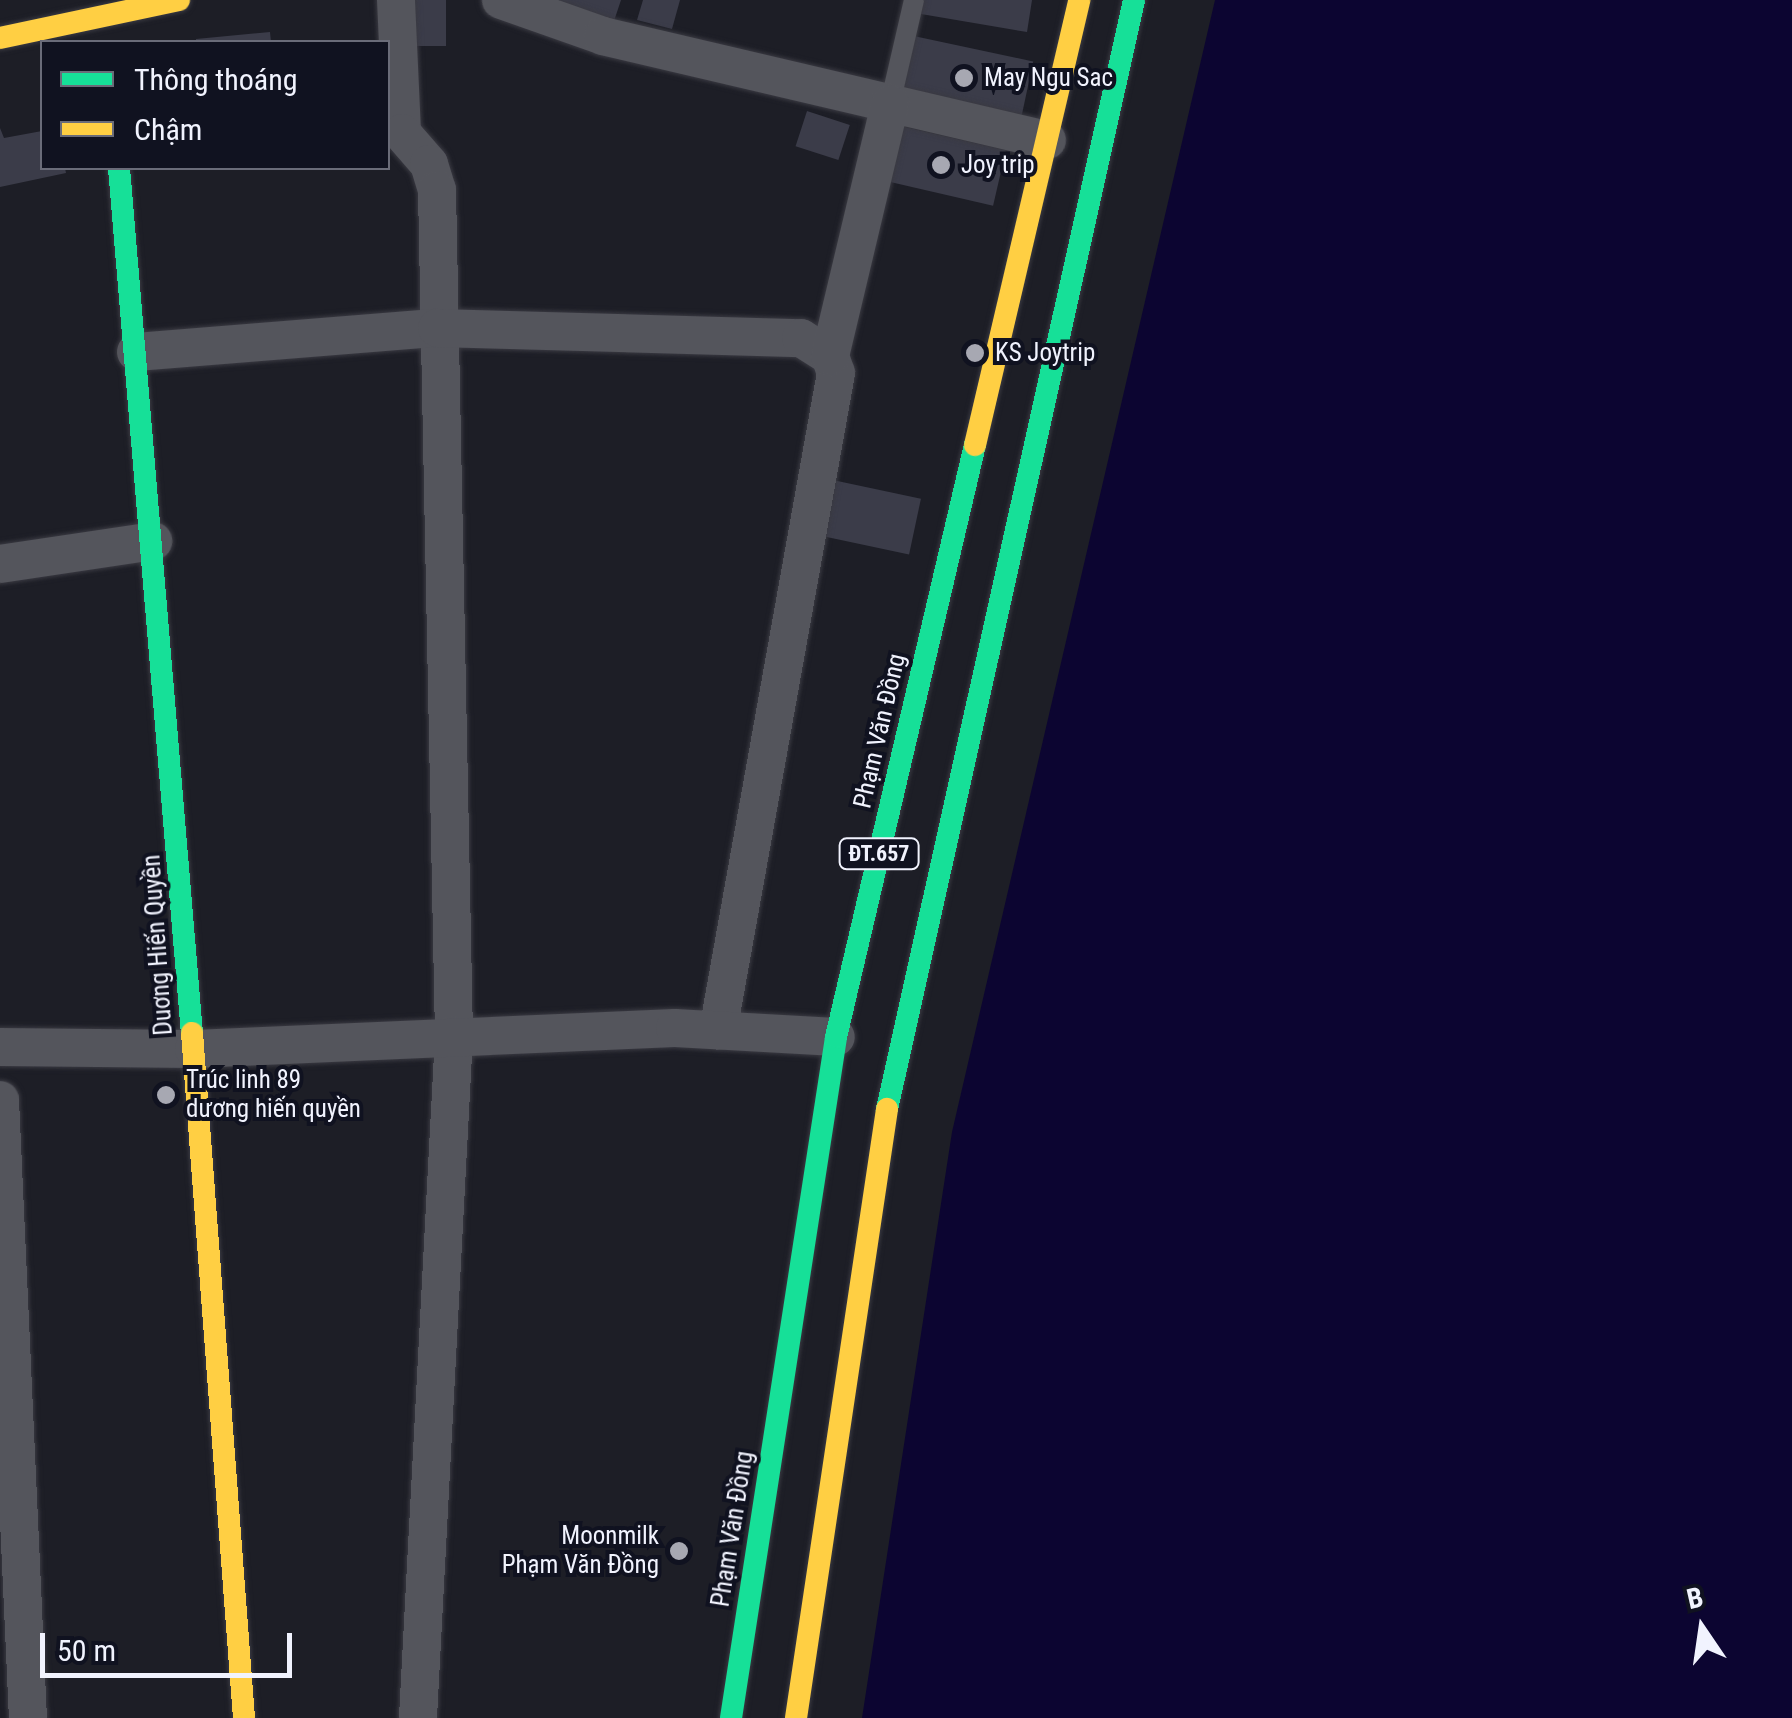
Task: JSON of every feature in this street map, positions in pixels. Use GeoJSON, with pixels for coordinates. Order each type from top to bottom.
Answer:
{"type":"FeatureCollection","features":[{"type":"Feature","properties":{"kind":"main road"},"geometry":{"type":"LineString","coordinates":[[20,23],[180,0]]}},
{"type":"Feature","properties":{"kind":"main road","name":"Phạm Văn Đồng"},"geometry":{"type":"LineString","coordinates":[[731,1718],[870,1044],[1047,140],[1080,0]]}},
{"type":"Feature","properties":{"kind":"main road","name":"Phạm Văn Đồng"},"geometry":{"type":"LineString","coordinates":[[796,1718],[870,1044],[1134,0]]}},
{"type":"Feature","properties":{"kind":"main road"},"geometry":{"type":"LineString","coordinates":[[111,40],[113,7]]}},
{"type":"Feature","properties":{"kind":"main road","name":"Duơng Hiến Quyền"},"geometry":{"type":"LineString","coordinates":[[119,170],[194,1049],[244,1718]]}},
{"type":"Feature","properties":{"kind":"street"},"geometry":{"type":"LineString","coordinates":[[396,0],[402,133],[430,164],[437,190],[454,1036],[418,1718]]}},
{"type":"Feature","properties":{"kind":"street"},"geometry":{"type":"LineString","coordinates":[[502,0],[603,36],[1047,140]]}},
{"type":"Feature","properties":{"kind":"street"},"geometry":{"type":"LineString","coordinates":[[718,1031],[836,373],[830,356],[890,104]]}},
{"type":"Feature","properties":{"kind":"street"},"geometry":{"type":"LineString","coordinates":[[136,352],[437,328],[800,338],[830,356]]}},
{"type":"Feature","properties":{"kind":"street"},"geometry":{"type":"LineString","coordinates":[[0,564],[153,541]]}},
{"type":"Feature","properties":{"kind":"street"},"geometry":{"type":"LineString","coordinates":[[0,1048],[194,1049],[454,1036],[718,1031],[870,1044]]}},
{"type":"Feature","properties":{"kind":"street"},"geometry":{"type":"LineString","coordinates":[[0,1100],[28,1718]]}},
{"type":"Feature","properties":{"kind":"lane"},"geometry":{"type":"LineString","coordinates":[[890,104],[914,0]]}},
{"type":"Feature","properties":{"kind":"shaded area"},"geometry":{"type":"Polygon","coordinates":[[[1215,0],[1792,0],[1792,1718],[862,1718],[952,1132],[1215,0]]]}},
{"type":"Feature","properties":{"kind":"building"},"geometry":{"type":"Polygon","coordinates":[[[400,0],[446,0],[446,46],[400,46],[400,0]]]}},
{"type":"Feature","properties":{"kind":"building"},"geometry":{"type":"Polygon","coordinates":[[[560,0],[621,0],[612,27],[557,13],[560,0]]]}},
{"type":"Feature","properties":{"kind":"building"},"geometry":{"type":"Polygon","coordinates":[[[643,0],[680,0],[672,29],[637,20],[643,0]]]}},
{"type":"Feature","properties":{"kind":"building"},"geometry":{"type":"Polygon","coordinates":[[[924,0],[1032,0],[1027,32],[921,14],[924,0]]]}},
{"type":"Feature","properties":{"kind":"building"},"geometry":{"type":"Polygon","coordinates":[[[270,32],[271,40],[196,40],[270,32]]]}},
{"type":"Feature","properties":{"kind":"building","name":"May Ngu Sac"},"geometry":{"type":"Polygon","coordinates":[[[909,35],[1033,61],[1021,121],[896,95],[909,35]]]}},
{"type":"Feature","properties":{"kind":"building"},"geometry":{"type":"Polygon","coordinates":[[[807,111],[850,125],[838,160],[796,146],[807,111]]]}},
{"type":"Feature","properties":{"kind":"building","name":"Joy trip"},"geometry":{"type":"Polygon","coordinates":[[[888,123],[1006,150],[993,206],[875,179],[888,123]]]}},
{"type":"Feature","properties":{"kind":"building"},"geometry":{"type":"Polygon","coordinates":[[[0,128],[4,138],[40,131],[40,170],[66,173],[0,187],[0,128]]]}},
{"type":"Feature","properties":{"kind":"building"},"geometry":{"type":"Polygon","coordinates":[[[828,479],[921,499],[909,555],[816,535],[828,479]]]}},
{"type":"Feature","properties":{"kind":"traffic: fast"},"geometry":{"type":"LineString","coordinates":[[887,1109],[1134,0]]}},
{"type":"Feature","properties":{"kind":"traffic: fast"},"geometry":{"type":"LineString","coordinates":[[119,170],[192,1033]]}},
{"type":"Feature","properties":{"kind":"traffic: fast"},"geometry":{"type":"LineString","coordinates":[[731,1718],[836,1037],[975,445]]}},
{"type":"Feature","properties":{"kind":"traffic: slow"},"geometry":{"type":"LineString","coordinates":[[0,38],[179,0]]}},
{"type":"Feature","properties":{"kind":"traffic: slow"},"geometry":{"type":"LineString","coordinates":[[975,445],[1079,0]]}},
{"type":"Feature","properties":{"kind":"traffic: slow"},"geometry":{"type":"LineString","coordinates":[[192,1033],[244,1718]]}},
{"type":"Feature","properties":{"kind":"traffic: slow"},"geometry":{"type":"LineString","coordinates":[[796,1718],[887,1109]]}},
{"type":"Feature","properties":{"kind":"place","name":"May Ngu Sac"},"geometry":{"type":"Point","coordinates":[964,78]}},
{"type":"Feature","properties":{"kind":"place","name":"Joy trip"},"geometry":{"type":"Point","coordinates":[941,165]}},
{"type":"Feature","properties":{"kind":"place","name":"KS Joytrip"},"geometry":{"type":"Point","coordinates":[975,353]}},
{"type":"Feature","properties":{"kind":"place","name":"Trúc linh 89 dương hiến quyền"},"geometry":{"type":"Point","coordinates":[166,1095]}},
{"type":"Feature","properties":{"kind":"place","name":"Moonmilk Phạm Văn Đồng"},"geometry":{"type":"Point","coordinates":[679,1551]}}]}
